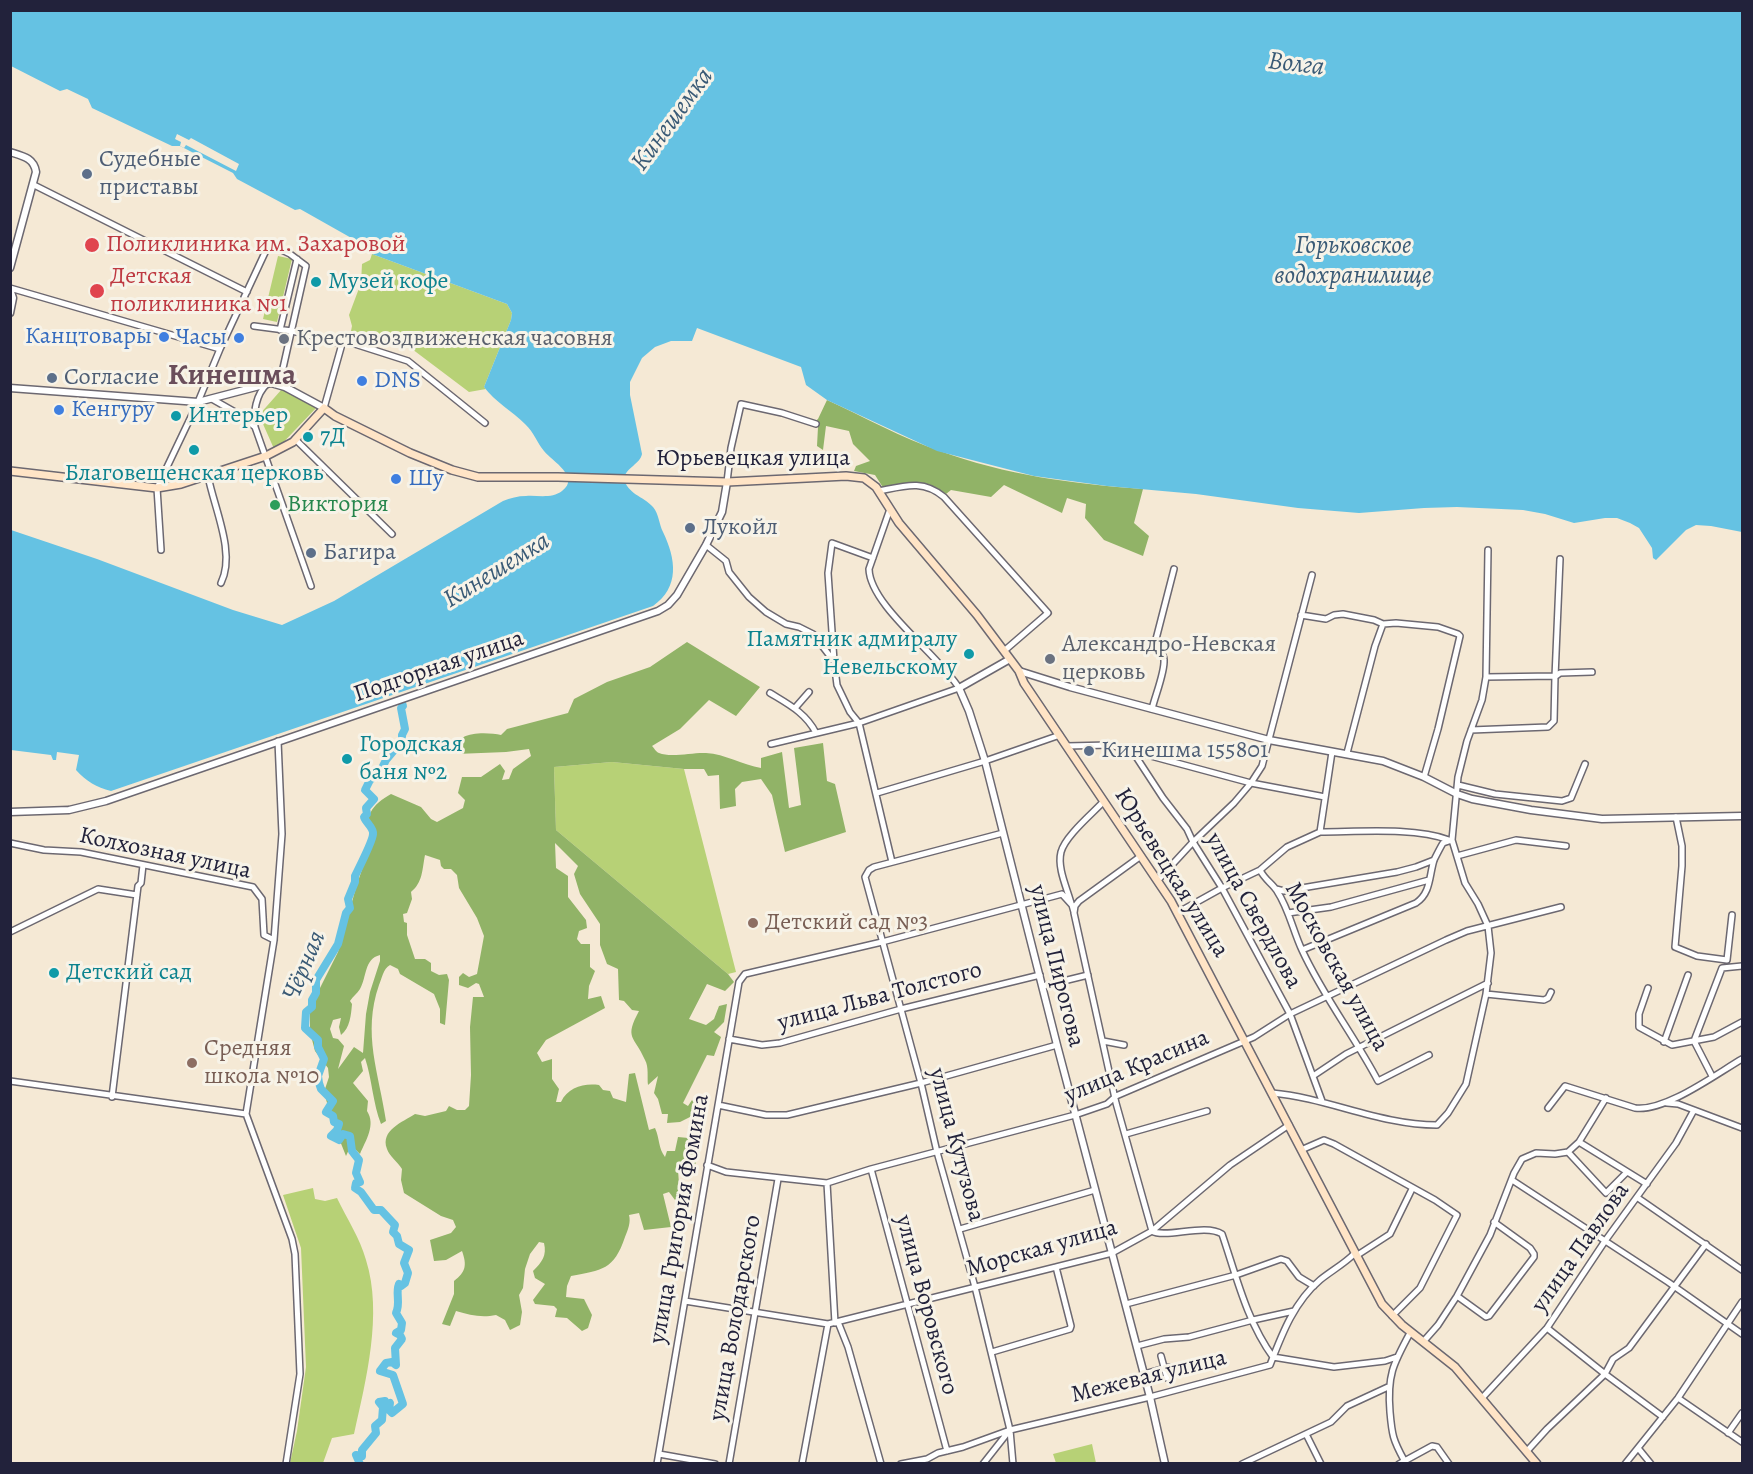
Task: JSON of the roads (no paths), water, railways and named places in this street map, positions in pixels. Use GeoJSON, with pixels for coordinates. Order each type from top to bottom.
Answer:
{"type":"FeatureCollection","features":[{"type":"Feature","properties":{"kind":"main road"},"geometry":{"type":"LineString","coordinates":[[10,471],[157,488],[181,484],[266,456],[296,439],[324,408]]}},
{"type":"Feature","properties":{"kind":"main road","name":"Юрьевецкая улица"},"geometry":{"type":"LineString","coordinates":[[324,408],[335,416],[410,453],[464,475],[478,477],[727,482],[846,476],[864,478],[871,482],[890,510],[1019,671],[1024,683],[1158,880],[1245,1040],[1382,1304],[1410,1333],[1455,1367],[1483,1397],[1537,1464]]}},
{"type":"Feature","properties":{"kind":"street"},"geometry":{"type":"LineString","coordinates":[[10,152],[32,162],[36,168],[34,185],[10,268]]}},
{"type":"Feature","properties":{"kind":"street"},"geometry":{"type":"LineString","coordinates":[[34,185],[247,292]]}},
{"type":"Feature","properties":{"kind":"street"},"geometry":{"type":"LineString","coordinates":[[161,550],[157,488],[269,244],[306,266],[281,376],[285,387]]}},
{"type":"Feature","properties":{"kind":"street"},"geometry":{"type":"LineString","coordinates":[[280,330],[297,259]]}},
{"type":"Feature","properties":{"kind":"street"},"geometry":{"type":"LineString","coordinates":[[10,289],[220,349]]}},
{"type":"Feature","properties":{"kind":"street"},"geometry":{"type":"LineString","coordinates":[[10,289],[13,298],[10,313]]}},
{"type":"Feature","properties":{"kind":"street"},"geometry":{"type":"LineString","coordinates":[[254,326],[292,331],[342,344],[347,342],[408,361],[485,423]]}},
{"type":"Feature","properties":{"kind":"street"},"geometry":{"type":"LineString","coordinates":[[268,383],[285,387],[324,408],[342,344]]}},
{"type":"Feature","properties":{"kind":"street"},"geometry":{"type":"LineString","coordinates":[[10,388],[198,402],[268,383],[281,376]]}},
{"type":"Feature","properties":{"kind":"street"},"geometry":{"type":"LineString","coordinates":[[268,383],[256,403],[255,427],[311,586]]}},
{"type":"Feature","properties":{"kind":"street"},"geometry":{"type":"LineString","coordinates":[[212,399],[242,416],[255,427]]}},
{"type":"Feature","properties":{"kind":"street","name":"Подгорная улица"},"geometry":{"type":"LineString","coordinates":[[10,812],[47,812],[86,807],[658,611],[668,605],[677,595],[723,512],[730,448],[741,404],[782,413],[816,424]]}},
{"type":"Feature","properties":{"kind":"street"},"geometry":{"type":"LineString","coordinates":[[296,439],[392,534]]}},
{"type":"Feature","properties":{"kind":"street"},"geometry":{"type":"LineString","coordinates":[[208,476],[227,549],[221,583]]}},
{"type":"Feature","properties":{"kind":"street"},"geometry":{"type":"LineString","coordinates":[[879,491],[908,485],[934,488],[1048,613],[1004,651]]}},
{"type":"Feature","properties":{"kind":"street","name":"улица Пирогова"},"geometry":{"type":"LineString","coordinates":[[890,510],[869,569],[869,577],[888,610],[947,672],[959,688],[969,711],[1004,833],[1056,1045],[1137,1346],[1165,1464]]}},
{"type":"Feature","properties":{"kind":"street"},"geometry":{"type":"LineString","coordinates":[[873,558],[832,543],[828,573],[837,686],[850,712],[859,723],[892,862],[1004,833]]}},
{"type":"Feature","properties":{"kind":"street"},"geometry":{"type":"LineString","coordinates":[[706,545],[726,561],[729,572],[749,597],[766,612],[786,624],[813,634],[834,661]]}},
{"type":"Feature","properties":{"kind":"street"},"geometry":{"type":"LineString","coordinates":[[1272,1094],[1322,1101],[1344,1109],[1408,1123],[1437,1125],[1448,1113],[1466,1084],[1488,982],[1491,943],[1488,926],[1465,882],[1450,840],[1458,785],[1471,730],[1482,700],[1486,677],[1488,550]]}},
{"type":"Feature","properties":{"kind":"street"},"geometry":{"type":"LineString","coordinates":[[1471,730],[1548,727],[1554,721],[1560,559]]}},
{"type":"Feature","properties":{"kind":"street"},"geometry":{"type":"LineString","coordinates":[[1152,709],[1164,661],[1162,652],[1156,648],[1155,643],[1174,569]]}},
{"type":"Feature","properties":{"kind":"street"},"geometry":{"type":"LineString","coordinates":[[1158,880],[1251,783],[1262,766],[1312,575]]}},
{"type":"Feature","properties":{"kind":"street"},"geometry":{"type":"LineString","coordinates":[[1301,615],[1326,620],[1334,615],[1343,614],[1383,624],[1438,627],[1456,632],[1460,636],[1424,777]]}},
{"type":"Feature","properties":{"kind":"street"},"geometry":{"type":"LineString","coordinates":[[1347,753],[1383,624]]}},
{"type":"Feature","properties":{"kind":"street"},"geometry":{"type":"LineString","coordinates":[[771,744],[859,723],[959,688],[1010,659]]}},
{"type":"Feature","properties":{"kind":"street"},"geometry":{"type":"LineString","coordinates":[[1019,671],[1269,740],[1383,761],[1424,777],[1457,794],[1531,810],[1585,817],[1743,816]]}},
{"type":"Feature","properties":{"kind":"street"},"geometry":{"type":"LineString","coordinates":[[1555,677],[1560,673],[1592,672]]}},
{"type":"Feature","properties":{"kind":"street"},"geometry":{"type":"LineString","coordinates":[[1486,677],[1552,675],[1555,677]]}},
{"type":"Feature","properties":{"kind":"street"},"geometry":{"type":"LineString","coordinates":[[795,708],[809,692]]}},
{"type":"Feature","properties":{"kind":"street"},"geometry":{"type":"LineString","coordinates":[[770,693],[795,708],[816,733]]}},
{"type":"Feature","properties":{"kind":"street"},"geometry":{"type":"LineString","coordinates":[[877,793],[985,761],[1060,735]]}},
{"type":"Feature","properties":{"kind":"street"},"geometry":{"type":"LineString","coordinates":[[278,741],[282,834],[274,940],[246,1114],[292,1239],[295,1254],[300,1374],[286,1464]]}},
{"type":"Feature","properties":{"kind":"street"},"geometry":{"type":"LineString","coordinates":[[1067,746],[1110,745],[1131,749],[1251,783],[1325,797]]}},
{"type":"Feature","properties":{"kind":"street","name":"улица Свердлова"},"geometry":{"type":"LineString","coordinates":[[1131,749],[1162,798],[1187,829],[1222,888],[1290,1014],[1322,1101]]}},
{"type":"Feature","properties":{"kind":"street"},"geometry":{"type":"LineString","coordinates":[[1320,832],[1332,752]]}},
{"type":"Feature","properties":{"kind":"street"},"geometry":{"type":"LineString","coordinates":[[1458,785],[1495,794],[1562,801],[1571,798],[1585,764]]}},
{"type":"Feature","properties":{"kind":"street"},"geometry":{"type":"LineString","coordinates":[[1104,801],[1069,839],[1061,852],[1061,869],[1074,912],[1116,1096],[1152,1231],[1223,1171],[1288,1125]]}},
{"type":"Feature","properties":{"kind":"street"},"geometry":{"type":"LineString","coordinates":[[1676,817],[1682,846],[1682,866],[1675,947],[1696,956],[1727,960],[1732,915]]}},
{"type":"Feature","properties":{"kind":"street"},"geometry":{"type":"LineString","coordinates":[[1177,913],[1260,870],[1287,847],[1320,832],[1435,835],[1450,840]]}},
{"type":"Feature","properties":{"kind":"street"},"geometry":{"type":"LineString","coordinates":[[1302,950],[1424,898],[1434,860],[1443,843],[1450,840]]}},
{"type":"Feature","properties":{"kind":"street"},"geometry":{"type":"LineString","coordinates":[[1457,856],[1516,840],[1566,846]]}},
{"type":"Feature","properties":{"kind":"street","name":"Колхозная улица"},"geometry":{"type":"LineString","coordinates":[[10,843],[44,850],[81,852],[253,887],[262,899],[264,935],[274,940]]}},
{"type":"Feature","properties":{"kind":"street"},"geometry":{"type":"LineString","coordinates":[[1074,912],[1079,901],[1141,856]]}},
{"type":"Feature","properties":{"kind":"street"},"geometry":{"type":"LineString","coordinates":[[1276,890],[1284,891],[1396,872],[1434,860]]}},
{"type":"Feature","properties":{"kind":"street","name":"улица Кутузова"},"geometry":{"type":"LineString","coordinates":[[892,862],[874,867],[866,873],[866,882],[992,1352],[1010,1430],[1013,1464]]}},
{"type":"Feature","properties":{"kind":"street"},"geometry":{"type":"LineString","coordinates":[[112,1096],[137,895],[143,865]]}},
{"type":"Feature","properties":{"kind":"street","name":"Московская улица"},"geometry":{"type":"LineString","coordinates":[[1260,870],[1266,881],[1276,890],[1288,913],[1302,950],[1380,1082],[1429,1055]]}},
{"type":"Feature","properties":{"kind":"street"},"geometry":{"type":"LineString","coordinates":[[1288,913],[1331,907],[1430,880]]}},
{"type":"Feature","properties":{"kind":"street"},"geometry":{"type":"LineString","coordinates":[[10,932],[98,889],[137,895]]}},
{"type":"Feature","properties":{"kind":"street"},"geometry":{"type":"LineString","coordinates":[[882,942],[1062,894],[1072,905]]}},
{"type":"Feature","properties":{"kind":"street","name":"улица Красина"},"geometry":{"type":"LineString","coordinates":[[707,1165],[726,1172],[827,1183],[871,1169],[1075,1115],[1107,1104],[1116,1096],[1254,1037],[1290,1014],[1327,995],[1446,939],[1467,931],[1561,907]]}},
{"type":"Feature","properties":{"kind":"street","name":"улица Григория Фомина"},"geometry":{"type":"LineString","coordinates":[[657,1464],[739,981],[745,974],[882,942]]}},
{"type":"Feature","properties":{"kind":"street"},"geometry":{"type":"LineString","coordinates":[[1712,1076],[1694,1041],[1722,968],[1743,966]]}},
{"type":"Feature","properties":{"kind":"street","name":"улица Льва Толстого"},"geometry":{"type":"LineString","coordinates":[[729,1040],[762,1045],[780,1043],[901,1009],[1040,975]]}},
{"type":"Feature","properties":{"kind":"street"},"geometry":{"type":"LineString","coordinates":[[1043,986],[1088,975]]}},
{"type":"Feature","properties":{"kind":"street"},"geometry":{"type":"LineString","coordinates":[[1664,1042],[1688,975]]}},
{"type":"Feature","properties":{"kind":"street"},"geometry":{"type":"LineString","coordinates":[[1313,1076],[1360,1047],[1488,982]]}},
{"type":"Feature","properties":{"kind":"street"},"geometry":{"type":"LineString","coordinates":[[1648,988],[1639,1014],[1639,1027],[1672,1045],[1714,1037],[1743,1022]]}},
{"type":"Feature","properties":{"kind":"street"},"geometry":{"type":"LineString","coordinates":[[1485,994],[1544,1000],[1551,992]]}},
{"type":"Feature","properties":{"kind":"street"},"geometry":{"type":"LineString","coordinates":[[1103,1041],[1124,1045]]}},
{"type":"Feature","properties":{"kind":"street"},"geometry":{"type":"LineString","coordinates":[[718,1105],[766,1115],[787,1114],[921,1083],[1056,1045]]}},
{"type":"Feature","properties":{"kind":"street"},"geometry":{"type":"LineString","coordinates":[[1548,1108],[1565,1086],[1643,1109],[1666,1103],[1743,1059]]}},
{"type":"Feature","properties":{"kind":"street"},"geometry":{"type":"LineString","coordinates":[[10,1081],[246,1114]]}},
{"type":"Feature","properties":{"kind":"street"},"geometry":{"type":"LineString","coordinates":[[1423,1342],[1457,1296],[1490,1235],[1518,1166],[1528,1155],[1568,1152],[1579,1142],[1606,1098]]}},
{"type":"Feature","properties":{"kind":"street"},"geometry":{"type":"LineString","coordinates":[[1666,1103],[1678,1104],[1743,1128]]}},
{"type":"Feature","properties":{"kind":"street","name":"улица Павлова"},"geometry":{"type":"LineString","coordinates":[[1483,1397],[1547,1328],[1605,1241],[1676,1143],[1694,1110]]}},
{"type":"Feature","properties":{"kind":"street"},"geometry":{"type":"LineString","coordinates":[[1126,1134],[1207,1111]]}},
{"type":"Feature","properties":{"kind":"street"},"geometry":{"type":"LineString","coordinates":[[1301,1150],[1324,1140],[1334,1144],[1435,1200],[1457,1215],[1420,1288],[1392,1316]]}},
{"type":"Feature","properties":{"kind":"street"},"geometry":{"type":"LineString","coordinates":[[1579,1142],[1647,1184]]}},
{"type":"Feature","properties":{"kind":"street"},"geometry":{"type":"LineString","coordinates":[[1568,1152],[1606,1193],[1627,1172]]}},
{"type":"Feature","properties":{"kind":"street","name":"улица Воровского"},"geometry":{"type":"LineString","coordinates":[[871,1169],[947,1451]]}},
{"type":"Feature","properties":{"kind":"street","name":"улица Володарского"},"geometry":{"type":"LineString","coordinates":[[729,1464],[778,1179]]}},
{"type":"Feature","properties":{"kind":"street"},"geometry":{"type":"LineString","coordinates":[[1512,1180],[1743,1334]]}},
{"type":"Feature","properties":{"kind":"street"},"geometry":{"type":"LineString","coordinates":[[801,1464],[834,1323],[827,1183]]}},
{"type":"Feature","properties":{"kind":"street"},"geometry":{"type":"LineString","coordinates":[[1397,1357],[1385,1361],[1334,1367],[1273,1357],[1294,1311],[1314,1286],[1355,1255],[1390,1234],[1412,1188]]}},
{"type":"Feature","properties":{"kind":"street"},"geometry":{"type":"LineString","coordinates":[[960,1228],[1095,1190]]}},
{"type":"Feature","properties":{"kind":"street"},"geometry":{"type":"LineString","coordinates":[[1638,1198],[1743,1270]]}},
{"type":"Feature","properties":{"kind":"street"},"geometry":{"type":"LineString","coordinates":[[1457,1296],[1486,1317],[1489,1316],[1534,1257],[1530,1248],[1494,1222]]}},
{"type":"Feature","properties":{"kind":"street","name":"Морская улица"},"geometry":{"type":"LineString","coordinates":[[685,1301],[834,1323],[1112,1253],[1152,1231],[1158,1234],[1183,1230],[1220,1232],[1263,1344],[1273,1357]]}},
{"type":"Feature","properties":{"kind":"street"},"geometry":{"type":"LineString","coordinates":[[1527,1452],[1547,1429],[1605,1374],[1613,1359],[1629,1348],[1706,1244]]}},
{"type":"Feature","properties":{"kind":"street"},"geometry":{"type":"LineString","coordinates":[[1126,1304],[1236,1275],[1284,1259],[1299,1277],[1314,1286]]}},
{"type":"Feature","properties":{"kind":"street"},"geometry":{"type":"LineString","coordinates":[[992,1352],[1070,1329],[1056,1267]]}},
{"type":"Feature","properties":{"kind":"street"},"geometry":{"type":"LineString","coordinates":[[1625,1464],[1678,1398],[1743,1302]]}},
{"type":"Feature","properties":{"kind":"street"},"geometry":{"type":"LineString","coordinates":[[1137,1346],[1164,1339],[1189,1337],[1294,1311]]}},
{"type":"Feature","properties":{"kind":"street"},"geometry":{"type":"LineString","coordinates":[[834,1323],[848,1347],[881,1464]]}},
{"type":"Feature","properties":{"kind":"street"},"geometry":{"type":"LineString","coordinates":[[1547,1328],[1663,1417]]}},
{"type":"Feature","properties":{"kind":"street"},"geometry":{"type":"LineString","coordinates":[[1410,1333],[1397,1357],[1388,1387],[1391,1433],[1402,1462],[1435,1446],[1449,1464]]}},
{"type":"Feature","properties":{"kind":"street"},"geometry":{"type":"LineString","coordinates":[[1161,1356],[1167,1367],[1167,1378]]}},
{"type":"Feature","properties":{"kind":"street","name":"Межевая улица"},"geometry":{"type":"LineString","coordinates":[[901,1464],[927,1459],[1010,1430],[1150,1397],[1270,1365],[1273,1357]]}},
{"type":"Feature","properties":{"kind":"street"},"geometry":{"type":"LineString","coordinates":[[1144,1374],[1167,1367]]}},
{"type":"Feature","properties":{"kind":"street"},"geometry":{"type":"LineString","coordinates":[[1242,1464],[1331,1422],[1347,1406],[1388,1387]]}},
{"type":"Feature","properties":{"kind":"street"},"geometry":{"type":"LineString","coordinates":[[1678,1398],[1743,1442]]}},
{"type":"Feature","properties":{"kind":"street"},"geometry":{"type":"LineString","coordinates":[[1728,1433],[1743,1413]]}},
{"type":"Feature","properties":{"kind":"street"},"geometry":{"type":"LineString","coordinates":[[983,1464],[1010,1430]]}},
{"type":"Feature","properties":{"kind":"street"},"geometry":{"type":"LineString","coordinates":[[1306,1434],[1321,1464]]}},
{"type":"Feature","properties":{"kind":"street"},"geometry":{"type":"LineString","coordinates":[[1638,1448],[1651,1464]]}},
{"type":"Feature","properties":{"kind":"street"},"geometry":{"type":"LineString","coordinates":[[659,1454],[715,1464]]}},
{"type":"Feature","properties":{"kind":"water","name":"Горьковское водохранилище"},"geometry":{"type":"Polygon","coordinates":[[[11,11],[1742,11],[1742,532],[1696,525],[1686,530],[1656,560],[1653,558],[1652,548],[1639,528],[1617,518],[1574,523],[1523,510],[1457,507],[1359,513],[1298,508],[1034,476],[937,451],[827,400],[806,385],[801,367],[697,328],[692,341],[671,341],[655,347],[642,358],[630,382],[630,395],[642,454],[624,478],[628,488],[655,510],[673,562],[668,590],[653,606],[111,791],[96,786],[76,770],[79,755],[57,752],[56,760],[53,760],[51,755],[11,750],[11,530],[97,559],[233,610],[282,625],[334,601],[503,501],[520,496],[554,495],[567,486],[568,480],[563,469],[544,451],[528,427],[484,387],[511,320],[512,313],[507,304],[372,254],[362,244],[300,209],[295,210],[237,179],[233,173],[180,146],[172,146],[92,108],[88,99],[67,89],[60,91],[11,66],[11,11]]]}},
{"type":"Feature","properties":{"kind":"waterway","name":"Чёрная"},"geometry":{"type":"LineString","coordinates":[[360,1464],[356,1455],[362,1456],[362,1450],[376,1433],[375,1426],[382,1420],[383,1407],[379,1402],[385,1401],[386,1405],[390,1403],[389,1410],[392,1413],[403,1404],[393,1375],[380,1371],[386,1363],[392,1362],[396,1365],[395,1348],[402,1339],[396,1333],[401,1330],[402,1323],[396,1313],[398,1288],[399,1284],[401,1286],[405,1283],[408,1273],[404,1263],[409,1250],[399,1244],[393,1232],[395,1225],[381,1210],[374,1210],[361,1192],[355,1188],[356,1183],[360,1182],[356,1173],[359,1160],[352,1151],[350,1136],[343,1134],[339,1140],[331,1136],[339,1124],[334,1122],[333,1116],[326,1112],[333,1101],[321,1089],[319,1083],[318,1076],[324,1059],[318,1047],[318,1040],[305,1028],[306,1012],[312,1007],[312,1000],[316,993],[316,980],[338,944],[346,913],[350,908],[348,899],[355,876],[373,834],[364,817],[367,814],[366,808],[374,799],[365,790],[370,780],[379,774],[386,760],[402,741],[405,729],[402,703]]}},
{"type":"Feature","properties":{"kind":"place","name":"Судебные приставы"},"geometry":{"type":"Point","coordinates":[87,174]}},
{"type":"Feature","properties":{"kind":"place","name":"Поликлиника им. Захаровой"},"geometry":{"type":"Point","coordinates":[92,245]}},
{"type":"Feature","properties":{"kind":"place","name":"Музей кофе"},"geometry":{"type":"Point","coordinates":[316,282]}},
{"type":"Feature","properties":{"kind":"place","name":"Детская поликлиника №1"},"geometry":{"type":"Point","coordinates":[97,291]}},
{"type":"Feature","properties":{"kind":"place","name":"Канцтовары"},"geometry":{"type":"Point","coordinates":[164,337]}},
{"type":"Feature","properties":{"kind":"place","name":"Часы"},"geometry":{"type":"Point","coordinates":[239,338]}},
{"type":"Feature","properties":{"kind":"place","name":"Крестовоздвиженская часовня"},"geometry":{"type":"Point","coordinates":[284,339]}},
{"type":"Feature","properties":{"kind":"place","name":"Согласие"},"geometry":{"type":"Point","coordinates":[52,378]}},
{"type":"Feature","properties":{"kind":"place","name":"DNS"},"geometry":{"type":"Point","coordinates":[362,381]}},
{"type":"Feature","properties":{"kind":"place","name":"Кенгуру"},"geometry":{"type":"Point","coordinates":[59,410]}},
{"type":"Feature","properties":{"kind":"place","name":"Интерьер"},"geometry":{"type":"Point","coordinates":[176,416]}},
{"type":"Feature","properties":{"kind":"place","name":"7Д"},"geometry":{"type":"Point","coordinates":[308,437]}},
{"type":"Feature","properties":{"kind":"place","name":"Благовещенская церковь"},"geometry":{"type":"Point","coordinates":[194,450]}},
{"type":"Feature","properties":{"kind":"place","name":"Шу"},"geometry":{"type":"Point","coordinates":[396,479]}},
{"type":"Feature","properties":{"kind":"place","name":"Виктория"},"geometry":{"type":"Point","coordinates":[275,505]}},
{"type":"Feature","properties":{"kind":"place","name":"Лукойл"},"geometry":{"type":"Point","coordinates":[690,528]}},
{"type":"Feature","properties":{"kind":"place","name":"Багира"},"geometry":{"type":"Point","coordinates":[311,553]}},
{"type":"Feature","properties":{"kind":"place","name":"Памятник адмиралу Невельскому"},"geometry":{"type":"Point","coordinates":[969,654]}},
{"type":"Feature","properties":{"kind":"place","name":"Александро-Невская церковь"},"geometry":{"type":"Point","coordinates":[1050,659]}},
{"type":"Feature","properties":{"kind":"place","name":"Кинешма 155801"},"geometry":{"type":"Point","coordinates":[1089,751]}},
{"type":"Feature","properties":{"kind":"place","name":"Городская баня №2"},"geometry":{"type":"Point","coordinates":[347,759]}},
{"type":"Feature","properties":{"kind":"place","name":"Детский сад №3"},"geometry":{"type":"Point","coordinates":[753,923]}},
{"type":"Feature","properties":{"kind":"place","name":"Детский сад"},"geometry":{"type":"Point","coordinates":[54,973]}},
{"type":"Feature","properties":{"kind":"place","name":"Средняя школа №10"},"geometry":{"type":"Point","coordinates":[192,1063]}},
{"type":"Feature","properties":{"kind":"district","name":"Кинешма"},"geometry":{"type":"Point","coordinates":[232,377]}},
{"type":"Feature","properties":{"kind":"water label","name":"Волга"},"geometry":{"type":"Point","coordinates":[1296,65]}},
{"type":"Feature","properties":{"kind":"water label","name":"Кинешемка"},"geometry":{"type":"Point","coordinates":[673,120]}},
{"type":"Feature","properties":{"kind":"water label","name":"Кинешемка"},"geometry":{"type":"Point","coordinates":[497,571]}}]}
